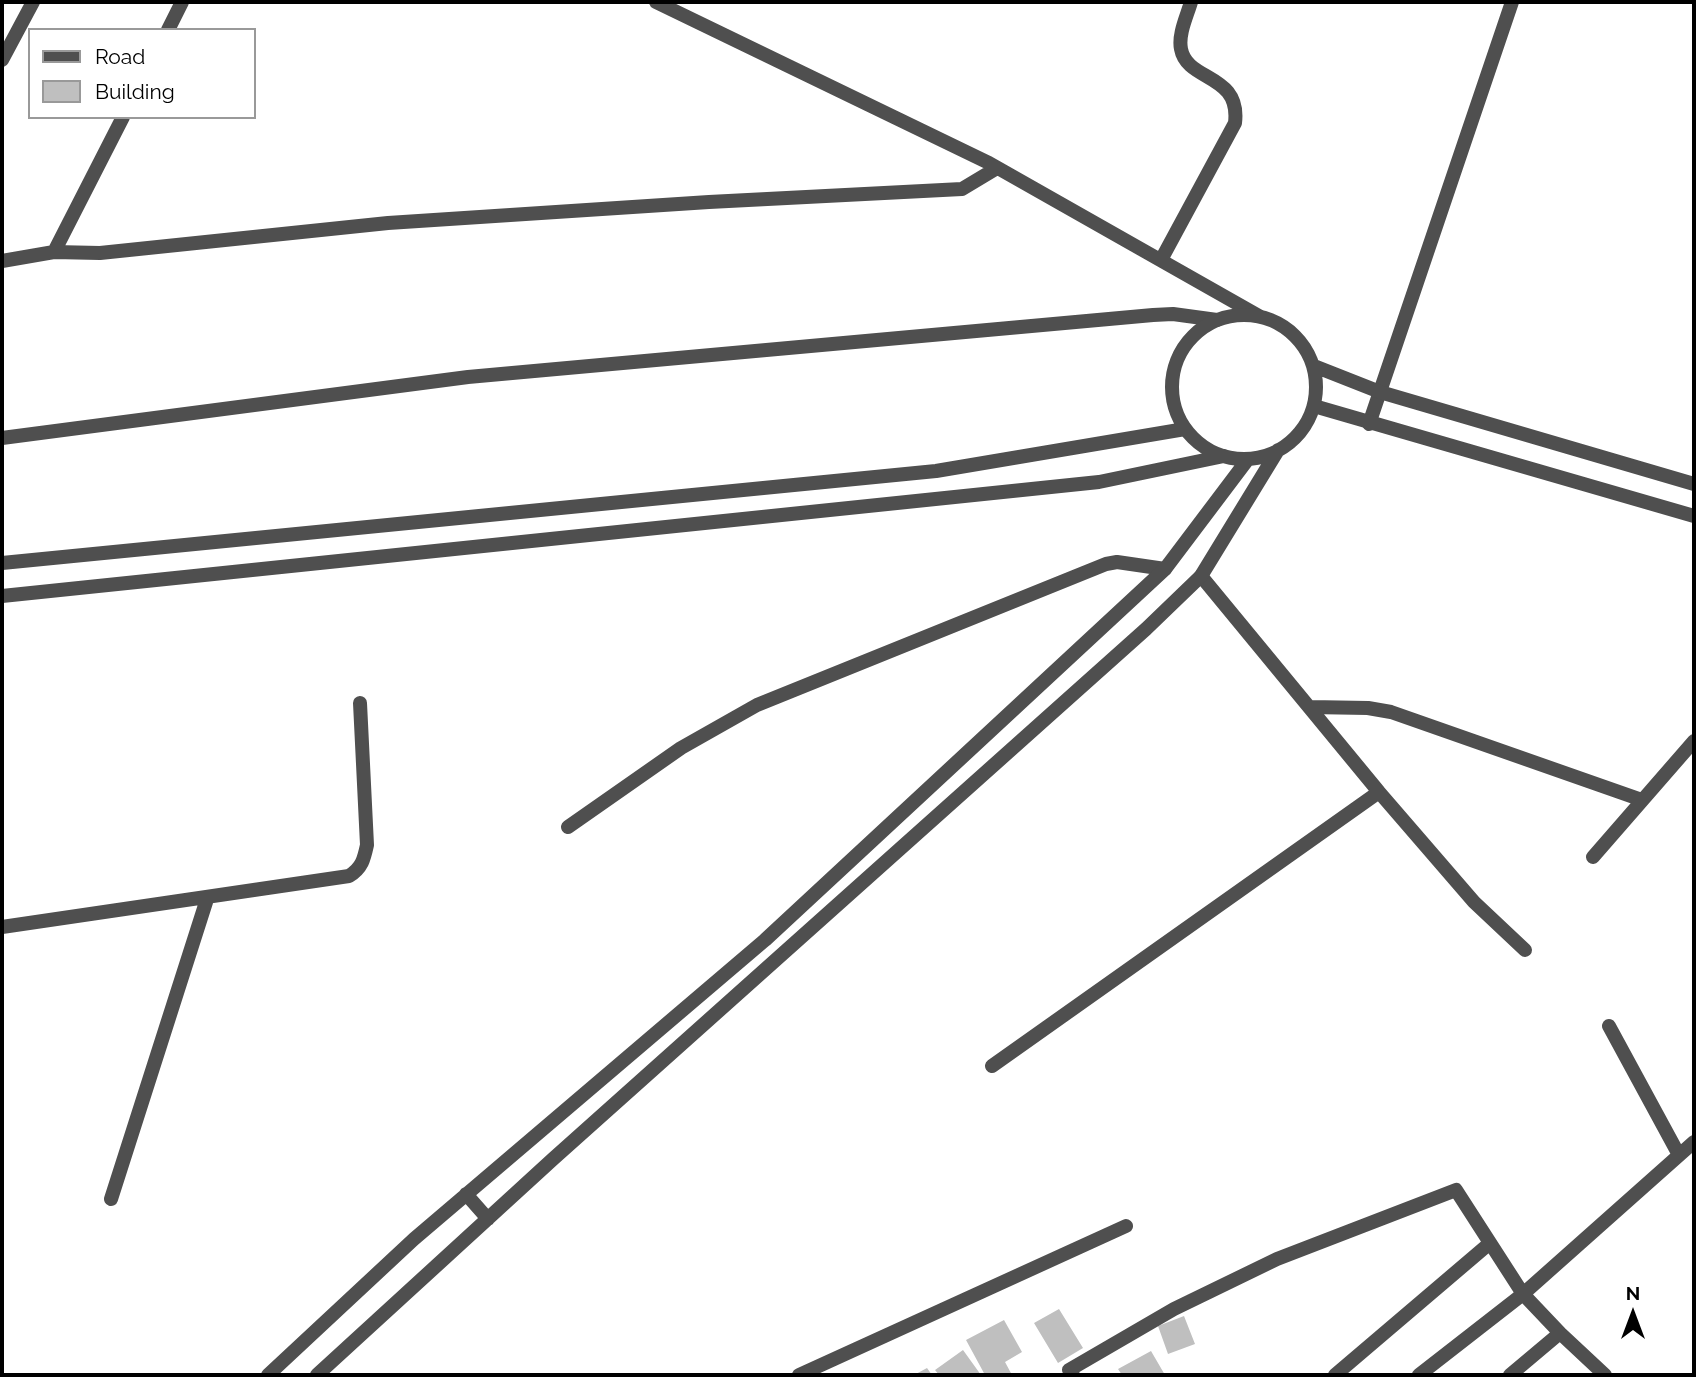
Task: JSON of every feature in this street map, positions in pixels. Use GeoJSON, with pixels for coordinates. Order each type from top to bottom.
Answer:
{"type":"FeatureCollection","features":[{"type":"Feature","properties":{"kind":"street"},"geometry":{"type":"LineString","coordinates":[[2,60],[33,2]]}},
{"type":"Feature","properties":{"kind":"street"},"geometry":{"type":"LineString","coordinates":[[169,28],[182,2]]}},
{"type":"Feature","properties":{"kind":"street"},"geometry":{"type":"LineString","coordinates":[[656,2],[997,168],[1295,334],[1310,354],[1317,376],[1314,407],[1308,423],[1292,442],[1272,454],[1248,459],[1224,456],[1202,446],[1185,429],[1174,408],[1171,384],[1176,361],[1188,340],[1206,324],[1228,316],[1259,316]]}},
{"type":"Feature","properties":{"kind":"street"},"geometry":{"type":"LineString","coordinates":[[1161,260],[1235,123],[1234,100],[1226,90],[1186,61],[1181,50],[1181,38],[1191,2]]}},
{"type":"Feature","properties":{"kind":"street"},"geometry":{"type":"LineString","coordinates":[[1369,424],[1512,2]]}},
{"type":"Feature","properties":{"kind":"street"},"geometry":{"type":"LineString","coordinates":[[54,252],[122,119]]}},
{"type":"Feature","properties":{"kind":"street"},"geometry":{"type":"LineString","coordinates":[[2,261],[54,252],[100,253],[388,223],[962,189],[997,168]]}},
{"type":"Feature","properties":{"kind":"street"},"geometry":{"type":"LineString","coordinates":[[2,438],[468,377],[1153,315],[1173,314],[1217,320]]}},
{"type":"Feature","properties":{"kind":"street"},"geometry":{"type":"LineString","coordinates":[[1314,366],[1380,392],[1694,484]]}},
{"type":"Feature","properties":{"kind":"street"},"geometry":{"type":"LineString","coordinates":[[1314,407],[1694,516]]}},
{"type":"Feature","properties":{"kind":"street"},"geometry":{"type":"LineString","coordinates":[[2,563],[936,471],[1185,429]]}},
{"type":"Feature","properties":{"kind":"street"},"geometry":{"type":"LineString","coordinates":[[317,1375],[1202,576],[1278,450]]}},
{"type":"Feature","properties":{"kind":"street"},"geometry":{"type":"LineString","coordinates":[[2,596],[1099,482],[1224,456]]}},
{"type":"Feature","properties":{"kind":"street"},"geometry":{"type":"LineString","coordinates":[[268,1375],[414,1239],[765,940],[1165,569],[1248,459]]}},
{"type":"Feature","properties":{"kind":"street"},"geometry":{"type":"LineString","coordinates":[[568,827],[681,748],[757,705],[1106,564],[1117,562],[1165,569]]}},
{"type":"Feature","properties":{"kind":"street"},"geometry":{"type":"LineString","coordinates":[[1202,576],[1378,792],[1474,902],[1525,950]]}},
{"type":"Feature","properties":{"kind":"street"},"geometry":{"type":"LineString","coordinates":[[2,927],[207,899],[349,876],[359,870],[365,859],[367,845],[360,703]]}},
{"type":"Feature","properties":{"kind":"street"},"geometry":{"type":"LineString","coordinates":[[1310,707],[1368,708],[1391,712],[1642,800]]}},
{"type":"Feature","properties":{"kind":"street"},"geometry":{"type":"LineString","coordinates":[[1592,857],[1694,741]]}},
{"type":"Feature","properties":{"kind":"street"},"geometry":{"type":"LineString","coordinates":[[992,1066],[1378,792]]}},
{"type":"Feature","properties":{"kind":"street"},"geometry":{"type":"LineString","coordinates":[[111,1199],[207,899]]}},
{"type":"Feature","properties":{"kind":"street"},"geometry":{"type":"LineString","coordinates":[[1609,1027],[1679,1155]]}},
{"type":"Feature","properties":{"kind":"street"},"geometry":{"type":"LineString","coordinates":[[1419,1375],[1523,1294],[1694,1142]]}},
{"type":"Feature","properties":{"kind":"street"},"geometry":{"type":"LineString","coordinates":[[1067,1374],[1174,1309],[1277,1259],[1456,1190],[1523,1294],[1605,1375]]}},
{"type":"Feature","properties":{"kind":"street"},"geometry":{"type":"LineString","coordinates":[[467,1194],[488,1219]]}},
{"type":"Feature","properties":{"kind":"street"},"geometry":{"type":"LineString","coordinates":[[799,1375],[1126,1226]]}},
{"type":"Feature","properties":{"kind":"street"},"geometry":{"type":"LineString","coordinates":[[1335,1375],[1490,1243]]}},
{"type":"Feature","properties":{"kind":"street"},"geometry":{"type":"LineString","coordinates":[[1510,1375],[1560,1333]]}},
{"type":"Feature","properties":{"kind":"building"},"geometry":{"type":"Polygon","coordinates":[[[1059,1309],[1083,1348],[1058,1363],[1034,1323],[1059,1309]]]}},
{"type":"Feature","properties":{"kind":"building"},"geometry":{"type":"Polygon","coordinates":[[[1184,1316],[1195,1344],[1168,1354],[1158,1326],[1184,1316]]]}},
{"type":"Feature","properties":{"kind":"building"},"geometry":{"type":"Polygon","coordinates":[[[1004,1320],[1022,1352],[1005,1362],[1012,1375],[985,1375],[966,1340],[1004,1320]]]}},
{"type":"Feature","properties":{"kind":"building"},"geometry":{"type":"Polygon","coordinates":[[[963,1350],[981,1375],[939,1375],[935,1370],[963,1350]]]}},
{"type":"Feature","properties":{"kind":"building"},"geometry":{"type":"Polygon","coordinates":[[[1151,1351],[1165,1375],[1122,1375],[1118,1369],[1151,1351]]]}},
{"type":"Feature","properties":{"kind":"building"},"geometry":{"type":"Polygon","coordinates":[[[927,1368],[932,1375],[914,1375],[927,1368]]]}}]}
